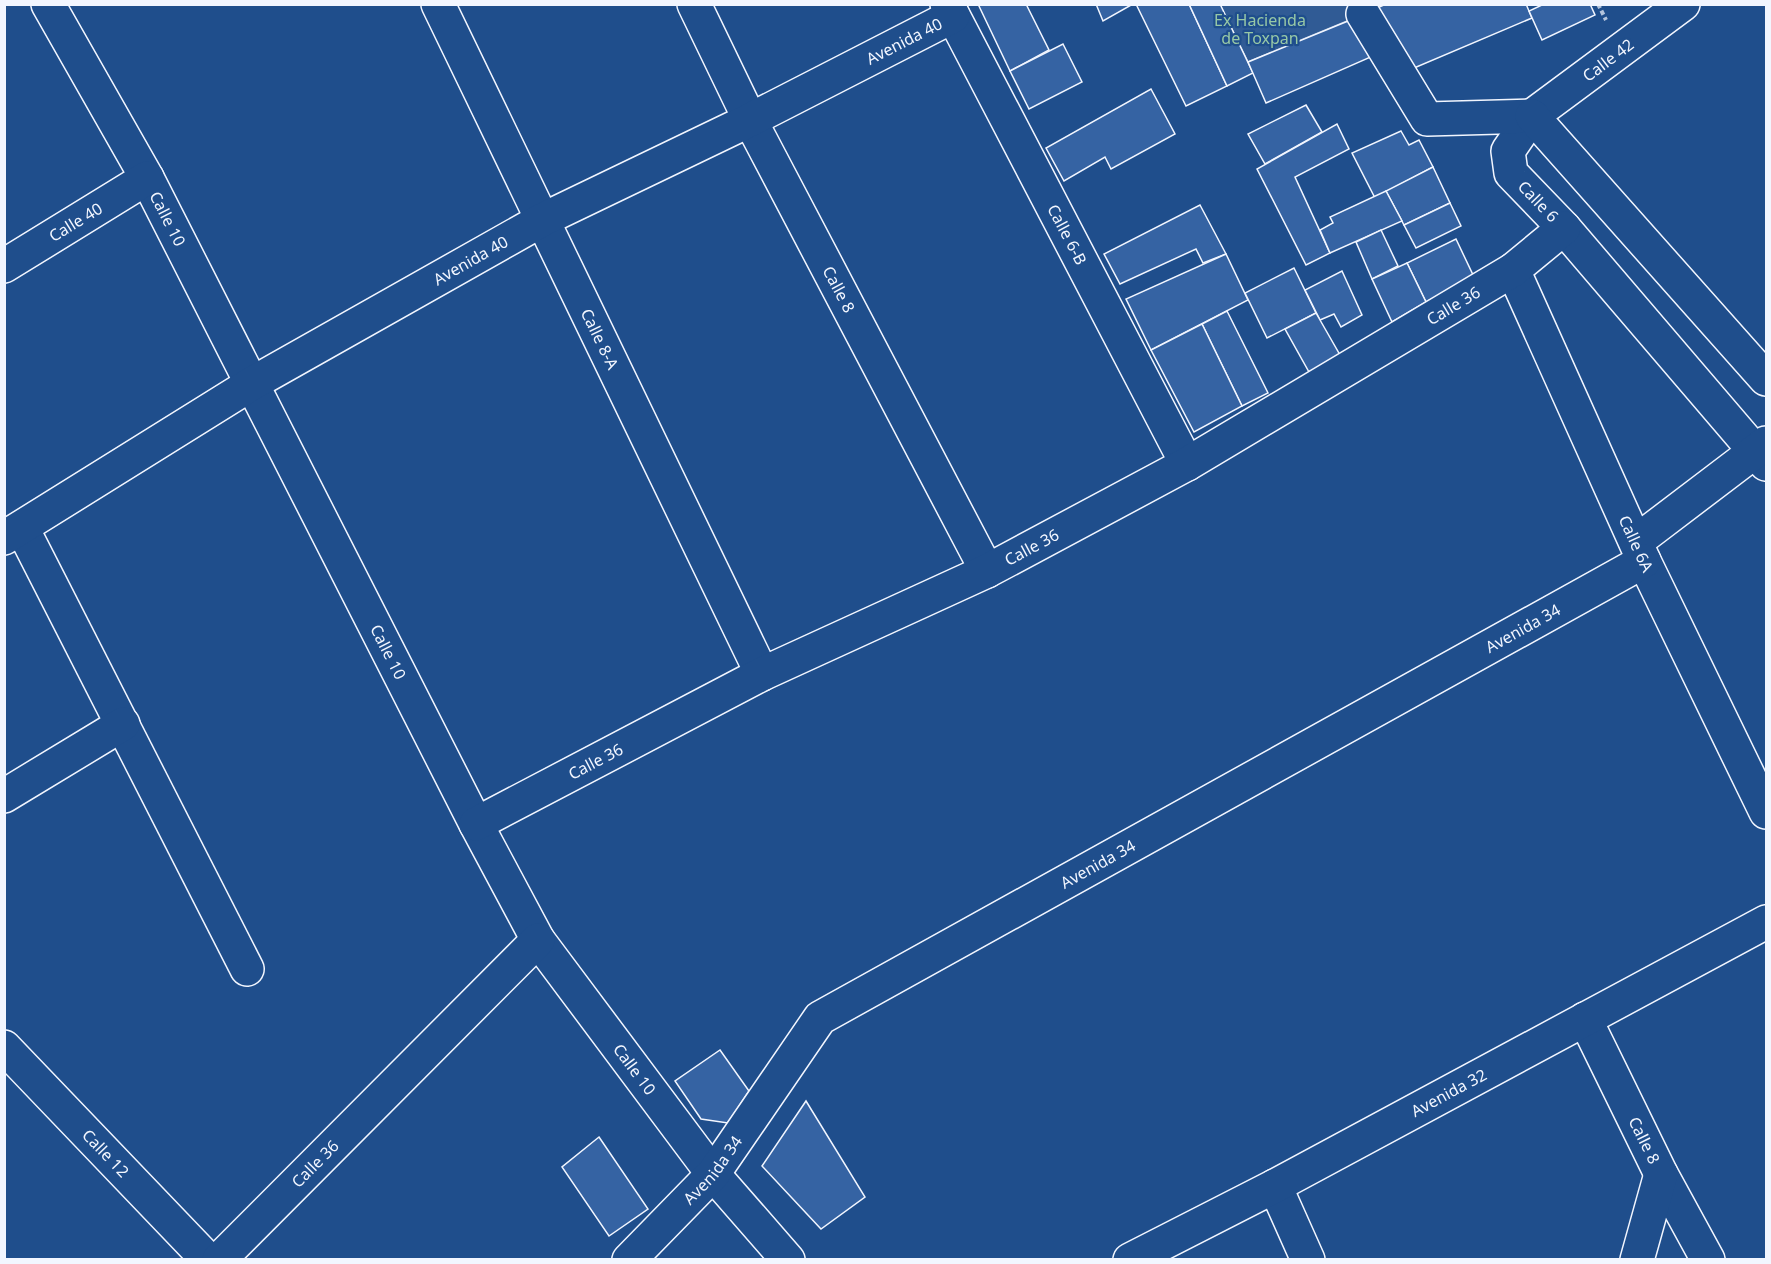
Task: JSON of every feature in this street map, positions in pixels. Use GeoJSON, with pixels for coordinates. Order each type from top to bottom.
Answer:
{"type":"FeatureCollection","features":[{"type":"Feature","properties":{"kind":"street","name":"Calle 10"},"geometry":{"type":"LineString","coordinates":[[48,4],[147,178],[476,824],[538,940],[774,1255]]}},
{"type":"Feature","properties":{"kind":"street","name":"Calle 8-A"},"geometry":{"type":"LineString","coordinates":[[438,4],[762,674]]}},
{"type":"Feature","properties":{"kind":"street","name":"Calle 8"},"geometry":{"type":"LineString","coordinates":[[694,4],[750,120],[987,571]]}},
{"type":"Feature","properties":{"kind":"street","name":"Calle 42"},"geometry":{"type":"LineString","coordinates":[[1532,116],[1683,4]]}},
{"type":"Feature","properties":{"kind":"street","name":"Avenida 40"},"geometry":{"type":"LineString","coordinates":[[13,533],[253,383],[542,220],[750,120],[950,10]]}},
{"type":"Feature","properties":{"kind":"street","name":"Calle 6-B"},"geometry":{"type":"LineString","coordinates":[[950,10],[1187,464]]}},
{"type":"Feature","properties":{"kind":"street"},"geometry":{"type":"LineString","coordinates":[[1363,14],[1427,119],[1532,116],[1767,379]]}},
{"type":"Feature","properties":{"kind":"street","name":"Calle 6"},"geometry":{"type":"LineString","coordinates":[[1532,116],[1508,151],[1511,173],[1564,228],[1763,453]]}},
{"type":"Feature","properties":{"kind":"street","name":"Calle 40"},"geometry":{"type":"LineString","coordinates":[[4,266],[147,178]]}},
{"type":"Feature","properties":{"kind":"street","name":"Calle 36"},"geometry":{"type":"LineString","coordinates":[[476,824],[762,674],[987,571],[1187,464],[1513,270],[1564,228]]}},
{"type":"Feature","properties":{"kind":"street","name":"Calle 6A"},"geometry":{"type":"LineString","coordinates":[[1513,270],[1640,551],[1767,812]]}},
{"type":"Feature","properties":{"kind":"street","name":"Avenida 34"},"geometry":{"type":"LineString","coordinates":[[630,1260],[712,1174],[820,1018],[1640,551],[1763,453]]}},
{"type":"Feature","properties":{"kind":"street"},"geometry":{"type":"LineString","coordinates":[[13,533],[123,724],[247,969]]}},
{"type":"Feature","properties":{"kind":"street"},"geometry":{"type":"LineString","coordinates":[[4,796],[123,724]]}},
{"type":"Feature","properties":{"kind":"street","name":"Avenida 32"},"geometry":{"type":"LineString","coordinates":[[1130,1260],[1275,1186],[1767,922]]}},
{"type":"Feature","properties":{"kind":"street","name":"Calle 36"},"geometry":{"type":"LineString","coordinates":[[219,1260],[538,940]]}},
{"type":"Feature","properties":{"kind":"street","name":"Calle 8"},"geometry":{"type":"LineString","coordinates":[[1585,1019],[1661,1174],[1708,1260]]}},
{"type":"Feature","properties":{"kind":"street","name":"Calle 12"},"geometry":{"type":"LineString","coordinates":[[4,1047],[208,1260]]}},
{"type":"Feature","properties":{"kind":"street"},"geometry":{"type":"LineString","coordinates":[[1637,1260],[1661,1174]]}},
{"type":"Feature","properties":{"kind":"street"},"geometry":{"type":"LineString","coordinates":[[1275,1186],[1308,1260]]}},
{"type":"Feature","properties":{"kind":"shaded area","name":"Ex Hacienda de Toxpan"},"geometry":{"type":"Polygon","coordinates":[[[1220,5],[1386,5],[1248,62],[1220,5]]]}},
{"type":"Feature","properties":{"kind":"building"},"geometry":{"type":"Polygon","coordinates":[[[978,4],[1026,4],[1049,50],[1010,71],[978,4]]]}},
{"type":"Feature","properties":{"kind":"building"},"geometry":{"type":"Polygon","coordinates":[[[1096,4],[1133,4],[1103,21],[1096,4]]]}},
{"type":"Feature","properties":{"kind":"building"},"geometry":{"type":"Polygon","coordinates":[[[1136,4],[1189,4],[1227,86],[1186,106],[1136,4]]]}},
{"type":"Feature","properties":{"kind":"building"},"geometry":{"type":"Polygon","coordinates":[[[1189,4],[1220,4],[1253,73],[1227,86],[1189,4]]]}},
{"type":"Feature","properties":{"kind":"building"},"geometry":{"type":"Polygon","coordinates":[[[1386,4],[1526,4],[1532,18],[1407,71],[1377,8],[1386,4]]]}},
{"type":"Feature","properties":{"kind":"building"},"geometry":{"type":"Polygon","coordinates":[[[1544,4],[1590,4],[1595,15],[1542,40],[1529,11],[1544,4]]]}},
{"type":"Feature","properties":{"kind":"building"},"geometry":{"type":"Polygon","coordinates":[[[1353,19],[1373,56],[1266,103],[1248,62],[1353,19]]]}},
{"type":"Feature","properties":{"kind":"building"},"geometry":{"type":"Polygon","coordinates":[[[1063,44],[1082,82],[1029,109],[1010,71],[1063,44]]]}},
{"type":"Feature","properties":{"kind":"building"},"geometry":{"type":"Polygon","coordinates":[[[1151,89],[1175,134],[1111,169],[1105,157],[1064,181],[1046,148],[1151,89]]]}},
{"type":"Feature","properties":{"kind":"building"},"geometry":{"type":"Polygon","coordinates":[[[1306,105],[1322,132],[1265,164],[1248,134],[1306,105]]]}},
{"type":"Feature","properties":{"kind":"building"},"geometry":{"type":"Polygon","coordinates":[[[1337,124],[1349,149],[1295,177],[1330,253],[1306,265],[1257,169],[1337,124]]]}},
{"type":"Feature","properties":{"kind":"building"},"geometry":{"type":"Polygon","coordinates":[[[1401,131],[1409,145],[1419,140],[1433,167],[1375,198],[1352,153],[1401,131]]]}},
{"type":"Feature","properties":{"kind":"building"},"geometry":{"type":"Polygon","coordinates":[[[1433,167],[1450,203],[1404,225],[1386,191],[1433,167]]]}},
{"type":"Feature","properties":{"kind":"building"},"geometry":{"type":"Polygon","coordinates":[[[1386,191],[1402,221],[1330,253],[1320,230],[1333,223],[1330,217],[1386,191]]]}},
{"type":"Feature","properties":{"kind":"building"},"geometry":{"type":"Polygon","coordinates":[[[1450,203],[1461,226],[1416,248],[1404,225],[1450,203]]]}},
{"type":"Feature","properties":{"kind":"building"},"geometry":{"type":"Polygon","coordinates":[[[1200,205],[1226,254],[1203,263],[1196,249],[1120,284],[1104,254],[1200,205]]]}},
{"type":"Feature","properties":{"kind":"building"},"geometry":{"type":"Polygon","coordinates":[[[1381,230],[1398,266],[1372,279],[1356,242],[1381,230]]]}},
{"type":"Feature","properties":{"kind":"building"},"geometry":{"type":"Polygon","coordinates":[[[1456,239],[1474,277],[1426,302],[1407,263],[1456,239]]]}},
{"type":"Feature","properties":{"kind":"building"},"geometry":{"type":"Polygon","coordinates":[[[1226,254],[1248,300],[1151,350],[1126,299],[1226,254]]]}},
{"type":"Feature","properties":{"kind":"building"},"geometry":{"type":"Polygon","coordinates":[[[1407,263],[1426,302],[1392,322],[1372,279],[1407,263]]]}},
{"type":"Feature","properties":{"kind":"building"},"geometry":{"type":"Polygon","coordinates":[[[1294,268],[1316,313],[1267,338],[1245,293],[1294,268]]]}},
{"type":"Feature","properties":{"kind":"building"},"geometry":{"type":"Polygon","coordinates":[[[1342,271],[1362,315],[1341,327],[1334,314],[1320,320],[1305,290],[1342,271]]]}},
{"type":"Feature","properties":{"kind":"building"},"geometry":{"type":"Polygon","coordinates":[[[1227,311],[1268,393],[1242,406],[1202,324],[1227,311]]]}},
{"type":"Feature","properties":{"kind":"building"},"geometry":{"type":"Polygon","coordinates":[[[1316,313],[1340,355],[1309,372],[1285,329],[1316,313]]]}},
{"type":"Feature","properties":{"kind":"building"},"geometry":{"type":"Polygon","coordinates":[[[1202,324],[1242,406],[1194,432],[1151,350],[1202,324]]]}},
{"type":"Feature","properties":{"kind":"building"},"geometry":{"type":"Polygon","coordinates":[[[720,1050],[749,1091],[728,1123],[701,1119],[675,1081],[720,1050]]]}},
{"type":"Feature","properties":{"kind":"building"},"geometry":{"type":"Polygon","coordinates":[[[806,1101],[865,1197],[821,1229],[762,1166],[806,1101]]]}},
{"type":"Feature","properties":{"kind":"building"},"geometry":{"type":"Polygon","coordinates":[[[599,1137],[648,1209],[609,1236],[562,1167],[599,1137]]]}}]}
